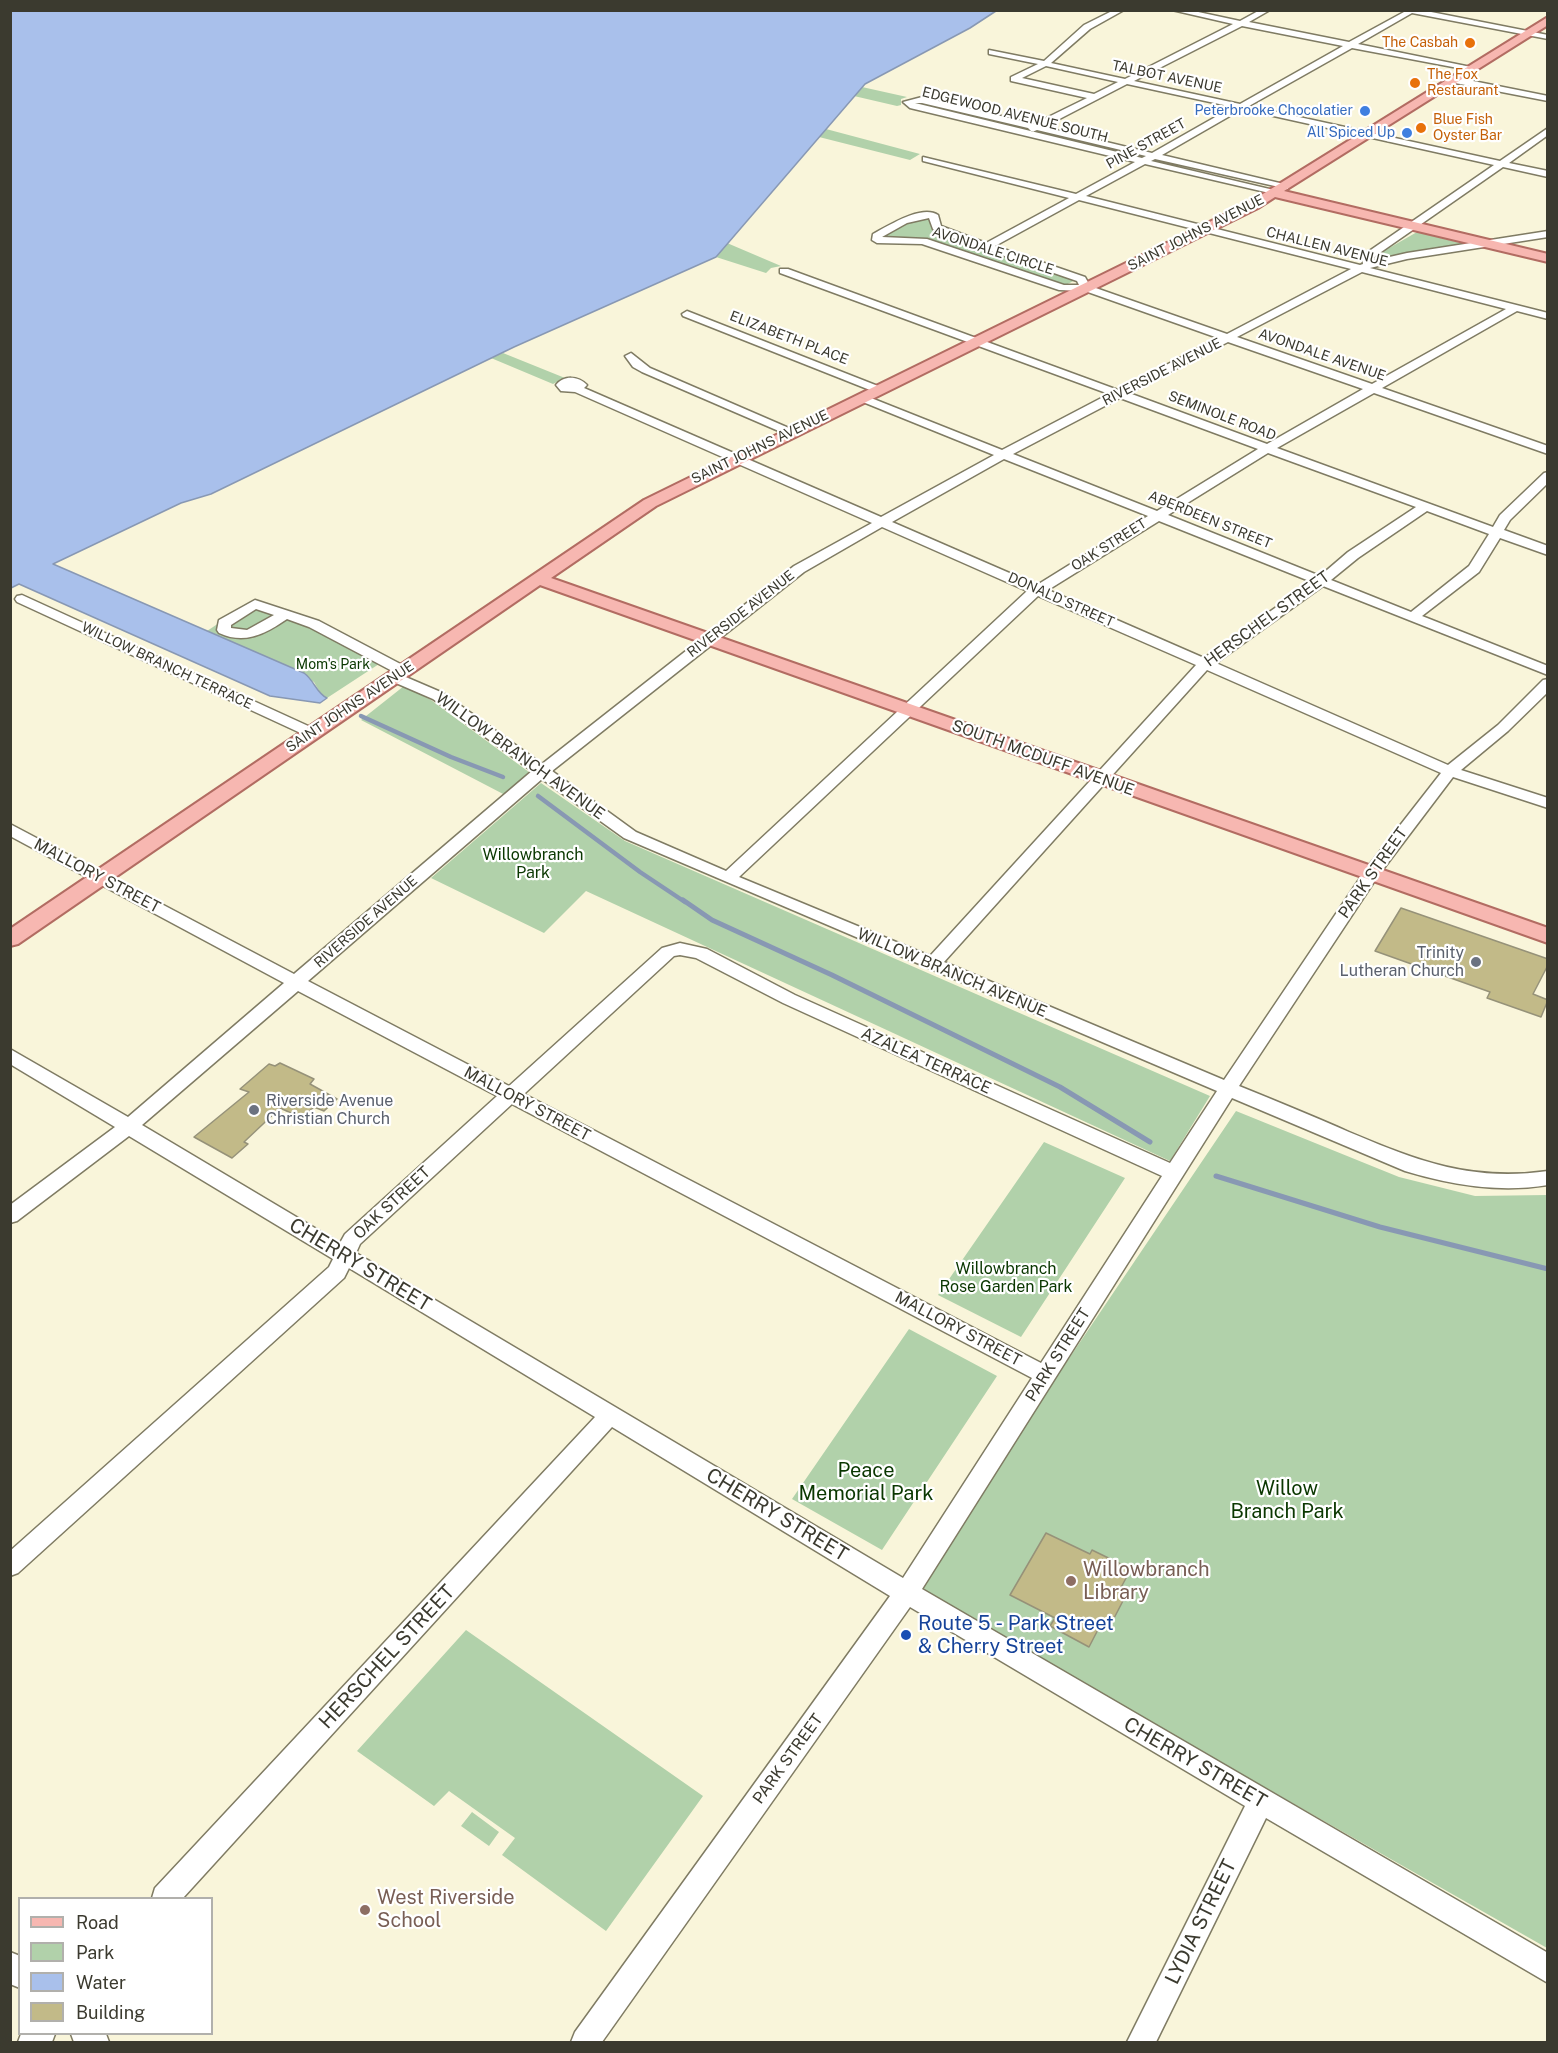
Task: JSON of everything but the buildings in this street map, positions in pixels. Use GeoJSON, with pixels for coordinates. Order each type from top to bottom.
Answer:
{"type":"FeatureCollection","features":[{"type":"Feature","properties":{"kind":"main road","name":"SAINT JOHNS AVENUE"},"geometry":{"type":"LineString","coordinates":[[10,939],[650,502],[1205,230],[1280,190],[1548,20]]}},
{"type":"Feature","properties":{"kind":"main road","name":"EDGEWOOD AVENUE SOUTH"},"geometry":{"type":"LineString","coordinates":[[1280,190],[1419,223],[1548,249]]}},
{"type":"Feature","properties":{"kind":"main road","name":"EDGEWOOD AVENUE SOUTH"},"geometry":{"type":"LineString","coordinates":[[1419,223],[1548,258]]}},
{"type":"Feature","properties":{"kind":"main road","name":"SOUTH MCDUFF AVENUE"},"geometry":{"type":"LineString","coordinates":[[538,579],[1548,936]]}},
{"type":"Feature","properties":{"kind":"street"},"geometry":{"type":"LineString","coordinates":[[1096,97],[1014,79],[1044,64],[1087,27],[1121,10]]}},
{"type":"Feature","properties":{"kind":"street"},"geometry":{"type":"LineString","coordinates":[[1175,10],[1471,69]]}},
{"type":"Feature","properties":{"kind":"street"},"geometry":{"type":"LineString","coordinates":[[1026,133],[1267,10]]}},
{"type":"Feature","properties":{"kind":"street"},"geometry":{"type":"LineString","coordinates":[[1410,11],[1548,37]]}},
{"type":"Feature","properties":{"kind":"street","name":"PINE STREET"},"geometry":{"type":"LineString","coordinates":[[986,247],[1155,155],[1410,11]]}},
{"type":"Feature","properties":{"kind":"street","name":"TALBOT AVENUE"},"geometry":{"type":"LineString","coordinates":[[992,52],[1548,174]]}},
{"type":"Feature","properties":{"kind":"street"},"geometry":{"type":"LineString","coordinates":[[1453,80],[1548,99]]}},
{"type":"Feature","properties":{"kind":"street","name":"EDGEWOOD AVENUE SOUTH"},"geometry":{"type":"LineString","coordinates":[[922,100],[1155,155],[1280,190],[1144,161],[913,106],[907,102],[922,100]]}},
{"type":"Feature","properties":{"kind":"street","name":"RIVERSIDE AVENUE"},"geometry":{"type":"LineString","coordinates":[[10,1216],[129,1126],[541,772],[799,568],[1003,454],[1365,267],[1366,258],[1548,131]]}},
{"type":"Feature","properties":{"kind":"street","name":"CHALLEN AVENUE"},"geometry":{"type":"LineString","coordinates":[[926,159],[1205,230],[1365,267],[1548,316]]}},
{"type":"Feature","properties":{"kind":"street","name":"AVONDALE CIRCLE"},"geometry":{"type":"LineString","coordinates":[[933,215],[936,226],[944,232],[986,247],[1081,279],[1086,288],[1063,288],[923,242],[878,240],[877,236],[910,218],[933,215]]}},
{"type":"Feature","properties":{"kind":"street"},"geometry":{"type":"LineString","coordinates":[[1365,267],[1407,256],[1548,234]]}},
{"type":"Feature","properties":{"kind":"street","name":"SEMINOLE ROAD"},"geometry":{"type":"LineString","coordinates":[[784,271],[1548,551]]}},
{"type":"Feature","properties":{"kind":"street","name":"AVONDALE AVENUE"},"geometry":{"type":"LineString","coordinates":[[1086,288],[1548,450]]}},
{"type":"Feature","properties":{"kind":"street","name":"OAK STREET"},"geometry":{"type":"LineString","coordinates":[[728,878],[1025,599],[1266,448],[1515,308]]}},
{"type":"Feature","properties":{"kind":"street","name":"ELIZABETH PLACE"},"geometry":{"type":"LineString","coordinates":[[687,314],[879,390]]}},
{"type":"Feature","properties":{"kind":"street"},"geometry":{"type":"LineString","coordinates":[[631,357],[637,365],[646,370],[792,432]]}},
{"type":"Feature","properties":{"kind":"street","name":"DONALD STREET"},"geometry":{"type":"LineString","coordinates":[[577,389],[1450,771],[1548,803]]}},
{"type":"Feature","properties":{"kind":"street","name":"ABERDEEN STREET"},"geometry":{"type":"LineString","coordinates":[[862,398],[1548,671]]}},
{"type":"Feature","properties":{"kind":"street"},"geometry":{"type":"LineString","coordinates":[[1414,616],[1474,569],[1505,518],[1548,476]]}},
{"type":"Feature","properties":{"kind":"street","name":"HERSCHEL STREET"},"geometry":{"type":"LineString","coordinates":[[932,965],[1205,664],[1322,581],[1353,555],[1426,506]]}},
{"type":"Feature","properties":{"kind":"street","name":"WILLOW BRANCH TERRACE"},"geometry":{"type":"LineString","coordinates":[[22,599],[312,733]]}},
{"type":"Feature","properties":{"kind":"street","name":"WILLOW BRANCH AVENUE"},"geometry":{"type":"LineString","coordinates":[[285,614],[314,624],[438,696],[630,835],[1392,1159],[1441,1175],[1491,1182],[1518,1182],[1548,1178]]}},
{"type":"Feature","properties":{"kind":"street","name":"PARK STREET"},"geometry":{"type":"LineString","coordinates":[[585,2043],[907,1592],[1173,1173],[1372,873],[1450,771],[1503,728],[1548,683]]}},
{"type":"Feature","properties":{"kind":"street","name":"MALLORY STREET"},"geometry":{"type":"LineString","coordinates":[[10,830],[1045,1375]]}},
{"type":"Feature","properties":{"kind":"street","name":"OAK STREET"},"geometry":{"type":"LineString","coordinates":[[10,1566],[336,1272],[352,1239],[658,958],[680,949]]}},
{"type":"Feature","properties":{"kind":"street","name":"AZALEA TERRACE"},"geometry":{"type":"LineString","coordinates":[[680,949],[701,953],[789,999],[1173,1173]]}},
{"type":"Feature","properties":{"kind":"street","name":"CHERRY STREET"},"geometry":{"type":"LineString","coordinates":[[10,1055],[1073,1692],[1548,1969]]}},
{"type":"Feature","properties":{"kind":"street","name":"HERSCHEL STREET"},"geometry":{"type":"LineString","coordinates":[[167,1897],[609,1415]]}},
{"type":"Feature","properties":{"kind":"street","name":"LYDIA STREET"},"geometry":{"type":"LineString","coordinates":[[1141,2043],[1261,1801]]}},
{"type":"Feature","properties":{"kind":"green space"},"geometry":{"type":"Polygon","coordinates":[[[862,87],[907,97],[901,99],[901,105],[897,106],[854,96],[862,87]]]}},
{"type":"Feature","properties":{"kind":"green space"},"geometry":{"type":"Polygon","coordinates":[[[826,129],[920,154],[910,160],[819,137],[826,129]]]}},
{"type":"Feature","properties":{"kind":"green space"},"geometry":{"type":"Polygon","coordinates":[[[918,218],[932,220],[930,225],[937,232],[1077,279],[1064,286],[922,239],[884,237],[883,234],[918,218]]]}},
{"type":"Feature","properties":{"kind":"green space"},"geometry":{"type":"Polygon","coordinates":[[[1417,232],[1465,244],[1370,259],[1417,232]]]}},
{"type":"Feature","properties":{"kind":"green space"},"geometry":{"type":"Polygon","coordinates":[[[727,243],[781,266],[771,268],[766,273],[716,257],[727,243]]]}},
{"type":"Feature","properties":{"kind":"green space"},"geometry":{"type":"Polygon","coordinates":[[[503,353],[565,378],[553,384],[491,358],[503,353]]]}},
{"type":"Feature","properties":{"kind":"green space","name":"Mom's Park"},"geometry":{"type":"Polygon","coordinates":[[[246,605],[321,632],[379,664],[327,698],[322,696],[314,682],[207,631],[246,605]]]}},
{"type":"Feature","properties":{"kind":"green space","name":"Willowbranch Park"},"geometry":{"type":"Polygon","coordinates":[[[404,686],[431,700],[533,775],[507,796],[361,720],[404,686]]]}},
{"type":"Feature","properties":{"kind":"green space","name":"Willowbranch Park"},"geometry":{"type":"Polygon","coordinates":[[[541,783],[625,841],[1210,1096],[1170,1161],[586,891],[544,933],[431,878],[541,783]]]}},
{"type":"Feature","properties":{"kind":"green space","name":"Willow Branch Park"},"geometry":{"type":"Polygon","coordinates":[[[1236,1111],[1399,1177],[1475,1196],[1547,1195],[1547,1948],[1178,1738],[907,1592],[991,1474],[1236,1111]]]}},
{"type":"Feature","properties":{"kind":"green space","name":"Willowbranch Rose Garden Park"},"geometry":{"type":"Polygon","coordinates":[[[1044,1142],[1125,1178],[1021,1337],[938,1295],[1044,1142]]]}},
{"type":"Feature","properties":{"kind":"green space","name":"Peace Memorial Park"},"geometry":{"type":"Polygon","coordinates":[[[909,1329],[997,1376],[882,1550],[792,1499],[909,1329]]]}},
{"type":"Feature","properties":{"kind":"green space"},"geometry":{"type":"Polygon","coordinates":[[[466,1630],[703,1796],[606,1931],[502,1855],[515,1838],[449,1791],[434,1806],[357,1751],[466,1630]]]}},
{"type":"Feature","properties":{"kind":"green space"},"geometry":{"type":"Polygon","coordinates":[[[472,1812],[499,1832],[489,1846],[461,1826],[472,1812]]]}},
{"type":"Feature","properties":{"kind":"water"},"geometry":{"type":"Polygon","coordinates":[[[11,10],[996,11],[970,28],[865,84],[716,257],[514,347],[211,494],[181,503],[53,564],[304,673],[327,698],[320,703],[270,696],[19,584],[11,588],[11,10]]]}},
{"type":"Feature","properties":{"kind":"waterway"},"geometry":{"type":"LineString","coordinates":[[361,716],[451,757],[503,777]]}},
{"type":"Feature","properties":{"kind":"waterway"},"geometry":{"type":"LineString","coordinates":[[538,796],[640,872],[685,902]]}},
{"type":"Feature","properties":{"kind":"waterway"},"geometry":{"type":"LineString","coordinates":[[683,900],[712,920],[832,975],[1060,1087],[1150,1142]]}},
{"type":"Feature","properties":{"kind":"waterway"},"geometry":{"type":"LineString","coordinates":[[1216,1176],[1380,1227],[1548,1269]]}},
{"type":"Feature","properties":{"kind":"place","name":"The Casbah"},"geometry":{"type":"Point","coordinates":[1470,43]}},
{"type":"Feature","properties":{"kind":"place","name":"The Fox Restaurant"},"geometry":{"type":"Point","coordinates":[1415,83]}},
{"type":"Feature","properties":{"kind":"place","name":"Peterbrooke Chocolatier"},"geometry":{"type":"Point","coordinates":[1365,111]}},
{"type":"Feature","properties":{"kind":"place","name":"Blue Fish Oyster Bar"},"geometry":{"type":"Point","coordinates":[1421,128]}},
{"type":"Feature","properties":{"kind":"place","name":"All Spiced Up"},"geometry":{"type":"Point","coordinates":[1407,133]}},
{"type":"Feature","properties":{"kind":"place","name":"Trinity Lutheran Church"},"geometry":{"type":"Point","coordinates":[1476,962]}},
{"type":"Feature","properties":{"kind":"place","name":"Riverside Avenue Christian Church"},"geometry":{"type":"Point","coordinates":[254,1110]}},
{"type":"Feature","properties":{"kind":"place","name":"Willowbranch Library"},"geometry":{"type":"Point","coordinates":[1071,1581]}},
{"type":"Feature","properties":{"kind":"place","name":"Route 5 - Park Street & Cherry Street"},"geometry":{"type":"Point","coordinates":[906,1635]}},
{"type":"Feature","properties":{"kind":"place","name":"West Riverside School"},"geometry":{"type":"Point","coordinates":[365,1910]}}]}
